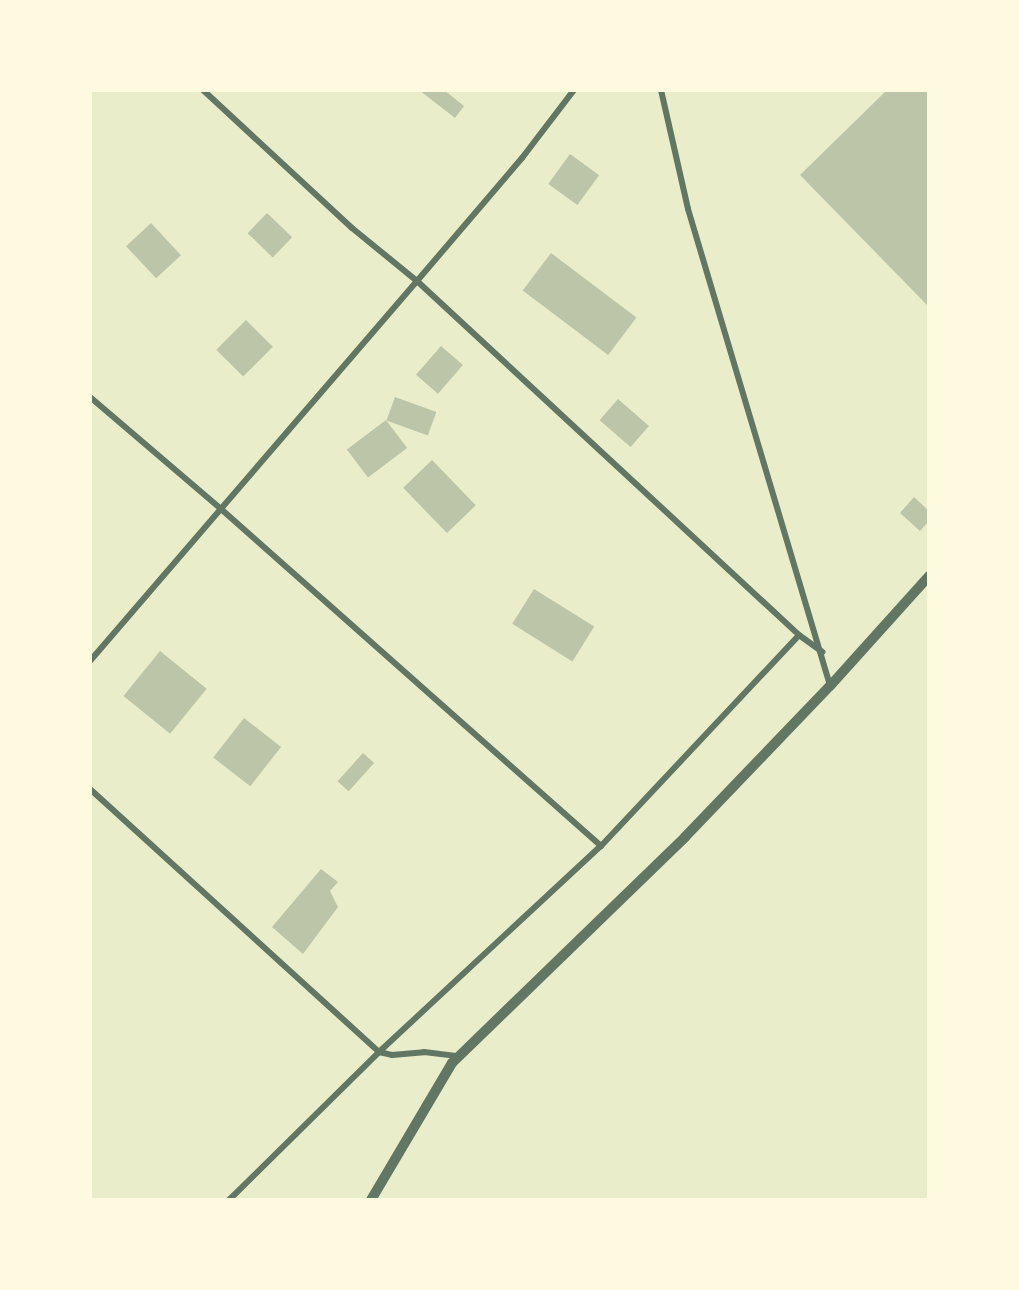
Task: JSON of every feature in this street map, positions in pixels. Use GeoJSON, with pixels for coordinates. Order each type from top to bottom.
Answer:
{"type":"FeatureCollection","features":[{"type":"Feature","properties":{"kind":"street"},"geometry":{"type":"LineString","coordinates":[[203,90],[352,228],[417,281],[799,635],[822,652]]}},
{"type":"Feature","properties":{"kind":"street"},"geometry":{"type":"LineString","coordinates":[[90,661],[522,158],[574,90]]}},
{"type":"Feature","properties":{"kind":"street"},"geometry":{"type":"LineString","coordinates":[[661,90],[688,209],[822,652],[830,686]]}},
{"type":"Feature","properties":{"kind":"street"},"geometry":{"type":"LineString","coordinates":[[90,397],[221,508],[601,846]]}},
{"type":"Feature","properties":{"kind":"street"},"geometry":{"type":"LineString","coordinates":[[370,1200],[436,1087],[458,1056],[685,837],[830,686],[929,576]]}},
{"type":"Feature","properties":{"kind":"street"},"geometry":{"type":"LineString","coordinates":[[229,1200],[379,1052],[601,846],[799,635]]}},
{"type":"Feature","properties":{"kind":"street"},"geometry":{"type":"LineString","coordinates":[[90,789],[379,1052],[392,1055],[424,1052],[458,1056]]}},
{"type":"Feature","properties":{"kind":"building"},"geometry":{"type":"Polygon","coordinates":[[[419,90],[444,90],[464,106],[455,118],[419,90]]]}},
{"type":"Feature","properties":{"kind":"building"},"geometry":{"type":"Polygon","coordinates":[[[887,90],[929,90],[929,307],[800,175],[887,90]]]}},
{"type":"Feature","properties":{"kind":"building"},"geometry":{"type":"Polygon","coordinates":[[[570,154],[599,175],[577,205],[548,184],[570,154]]]}},
{"type":"Feature","properties":{"kind":"building"},"geometry":{"type":"Polygon","coordinates":[[[267,213],[292,237],[273,257],[248,233],[267,213]]]}},
{"type":"Feature","properties":{"kind":"building"},"geometry":{"type":"Polygon","coordinates":[[[151,223],[181,255],[156,278],[126,246],[151,223]]]}},
{"type":"Feature","properties":{"kind":"building"},"geometry":{"type":"Polygon","coordinates":[[[551,253],[636,317],[608,355],[523,291],[551,253]]]}},
{"type":"Feature","properties":{"kind":"building"},"geometry":{"type":"Polygon","coordinates":[[[246,320],[273,347],[243,377],[216,350],[246,320]]]}},
{"type":"Feature","properties":{"kind":"building"},"geometry":{"type":"Polygon","coordinates":[[[441,346],[463,365],[438,394],[416,375],[441,346]]]}},
{"type":"Feature","properties":{"kind":"building"},"geometry":{"type":"Polygon","coordinates":[[[395,397],[436,412],[428,436],[386,420],[395,397]]]}},
{"type":"Feature","properties":{"kind":"building"},"geometry":{"type":"Polygon","coordinates":[[[618,399],[649,426],[631,447],[600,420],[618,399]]]}},
{"type":"Feature","properties":{"kind":"building"},"geometry":{"type":"Polygon","coordinates":[[[386,420],[407,448],[368,477],[347,449],[386,420]]]}},
{"type":"Feature","properties":{"kind":"building"},"geometry":{"type":"Polygon","coordinates":[[[432,460],[476,505],[447,533],[403,488],[432,460]]]}},
{"type":"Feature","properties":{"kind":"building"},"geometry":{"type":"Polygon","coordinates":[[[914,497],[929,511],[929,521],[920,531],[900,513],[914,497]]]}},
{"type":"Feature","properties":{"kind":"building"},"geometry":{"type":"Polygon","coordinates":[[[534,589],[594,627],[572,661],[512,624],[534,589]]]}},
{"type":"Feature","properties":{"kind":"building"},"geometry":{"type":"Polygon","coordinates":[[[160,651],[207,689],[170,734],[123,696],[160,651]]]}},
{"type":"Feature","properties":{"kind":"building"},"geometry":{"type":"Polygon","coordinates":[[[244,718],[281,747],[250,786],[213,757],[244,718]]]}},
{"type":"Feature","properties":{"kind":"building"},"geometry":{"type":"Polygon","coordinates":[[[363,753],[374,763],[349,791],[338,781],[363,753]]]}},
{"type":"Feature","properties":{"kind":"building"},"geometry":{"type":"Polygon","coordinates":[[[321,869],[338,882],[330,891],[338,907],[303,954],[272,927],[321,869]]]}}]}
